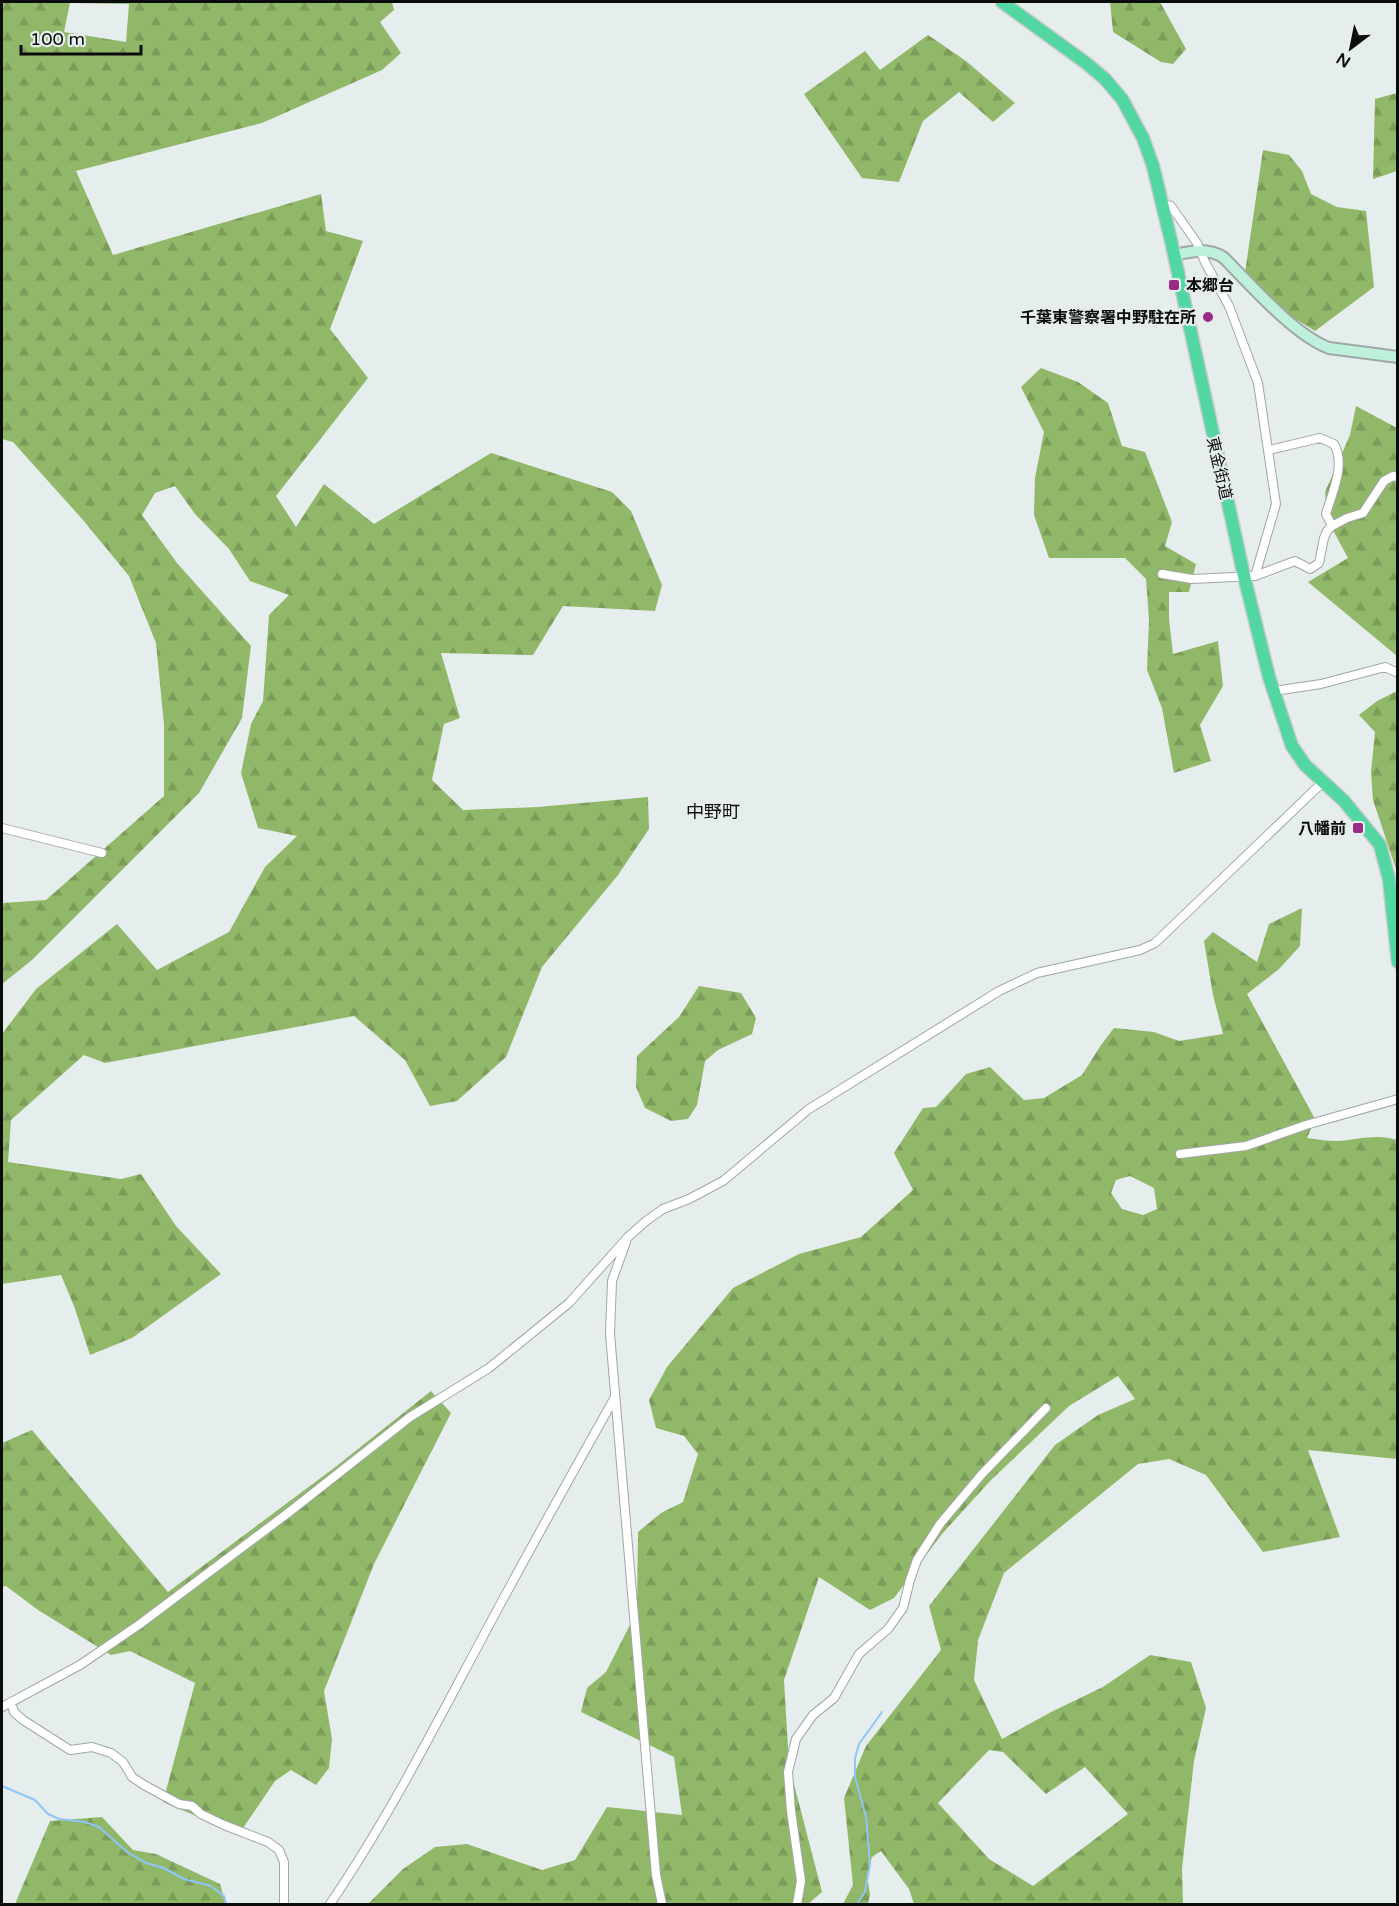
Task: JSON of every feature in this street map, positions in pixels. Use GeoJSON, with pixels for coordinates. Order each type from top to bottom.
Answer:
{"type":"FeatureCollection","features":[{"type":"Feature","properties":{"kind":"highway","name":"東金街道"},"geometry":{"type":"LineString","coordinates":[[1002,2],[1105,79],[1122,99],[1143,138],[1153,166],[1250,576],[1274,691],[1292,746],[1305,765],[1358,815],[1380,845],[1389,879],[1398,962]]}},
{"type":"Feature","properties":{"kind":"main road"},"geometry":{"type":"LineString","coordinates":[[1174,255],[1199,250],[1216,253],[1223,257],[1302,333],[1319,345],[1398,357]]}},
{"type":"Feature","properties":{"kind":"street"},"geometry":{"type":"LineString","coordinates":[[1162,204],[1171,206],[1197,243],[1229,306],[1253,367],[1269,450],[1276,504],[1250,576]]}},
{"type":"Feature","properties":{"kind":"street"},"geometry":{"type":"LineString","coordinates":[[1269,450],[1320,438],[1334,444],[1339,457],[1339,466],[1326,514],[1332,526]]}},
{"type":"Feature","properties":{"kind":"street"},"geometry":{"type":"LineString","coordinates":[[1162,574],[1192,579],[1250,576],[1294,561],[1306,568],[1315,567],[1321,558],[1323,538],[1332,526],[1364,513],[1384,481],[1393,476],[1398,477]]}},
{"type":"Feature","properties":{"kind":"street"},"geometry":{"type":"LineString","coordinates":[[1274,691],[1320,684],[1385,667],[1398,673]]}},
{"type":"Feature","properties":{"kind":"street"},"geometry":{"type":"LineString","coordinates":[[2,1707],[80,1665],[140,1624],[288,1514],[410,1418],[489,1368],[569,1303],[628,1237],[663,1209],[689,1199],[723,1180],[809,1108],[999,991],[1037,973],[1140,950],[1155,943],[1323,782]]}},
{"type":"Feature","properties":{"kind":"street"},"geometry":{"type":"LineString","coordinates":[[2,828],[102,853]]}},
{"type":"Feature","properties":{"kind":"street"},"geometry":{"type":"LineString","coordinates":[[1180,1154],[1246,1146],[1306,1125],[1398,1100]]}},
{"type":"Feature","properties":{"kind":"street"},"geometry":{"type":"LineString","coordinates":[[628,1237],[612,1281],[610,1334],[655,1864],[662,1905]]}},
{"type":"Feature","properties":{"kind":"street"},"geometry":{"type":"LineString","coordinates":[[330,1905],[371,1841],[416,1763],[527,1553],[616,1396]]}},
{"type":"Feature","properties":{"kind":"street"},"geometry":{"type":"LineString","coordinates":[[797,1905],[801,1881],[792,1822],[788,1772],[796,1739],[813,1715],[834,1698],[860,1654],[888,1629],[903,1608],[917,1560],[940,1524],[982,1474],[1046,1408]]}},
{"type":"Feature","properties":{"kind":"street"},"geometry":{"type":"LineString","coordinates":[[10,1702],[14,1712],[23,1720],[70,1750],[92,1747],[111,1753],[123,1762],[132,1777],[144,1785],[179,1804],[192,1806],[201,1814],[224,1825],[268,1842],[279,1850],[284,1862],[284,1905]]}},
{"type":"Feature","properties":{"kind":"green space"},"geometry":{"type":"Polygon","coordinates":[[[2,2],[392,2],[394,10],[380,22],[401,53],[382,70],[262,123],[76,171],[113,255],[321,194],[326,231],[363,241],[330,329],[368,378],[276,496],[296,527],[324,484],[374,524],[491,453],[612,492],[631,511],[662,585],[655,611],[563,606],[533,655],[441,653],[460,718],[444,724],[432,780],[463,810],[538,807],[648,797],[649,829],[618,875],[542,967],[506,1057],[457,1101],[430,1106],[405,1060],[354,1016],[105,1063],[84,1055],[11,1120],[8,1162],[121,1179],[141,1174],[176,1226],[221,1274],[132,1338],[90,1355],[61,1275],[2,1284],[2,1034],[36,989],[117,924],[157,970],[229,932],[265,867],[297,836],[258,828],[241,773],[251,724],[263,701],[269,615],[289,595],[250,581],[229,549],[195,514],[175,486],[155,493],[142,515],[177,563],[251,646],[242,718],[199,793],[32,960],[2,984],[2,903],[46,900],[164,796],[164,725],[156,643],[129,576],[83,520],[13,442],[2,439],[2,2]],[[70,3],[64,32],[126,42],[129,4],[70,3]]]}},
{"type":"Feature","properties":{"kind":"green space"},"geometry":{"type":"Polygon","coordinates":[[[1110,2],[1160,2],[1186,49],[1173,64],[1161,62],[1113,32],[1110,2]]]}},
{"type":"Feature","properties":{"kind":"green space"},"geometry":{"type":"Polygon","coordinates":[[[928,35],[966,61],[1015,103],[993,122],[959,92],[923,121],[899,182],[862,178],[804,94],[865,51],[880,70],[928,35]]]}},
{"type":"Feature","properties":{"kind":"green space"},"geometry":{"type":"Polygon","coordinates":[[[1397,93],[1397,171],[1373,179],[1375,99],[1397,93]]]}},
{"type":"Feature","properties":{"kind":"green space"},"geometry":{"type":"Polygon","coordinates":[[[1263,150],[1289,155],[1302,171],[1311,194],[1337,207],[1366,211],[1374,287],[1315,331],[1243,286],[1263,150]]]}},
{"type":"Feature","properties":{"kind":"green space"},"geometry":{"type":"Polygon","coordinates":[[[1041,368],[1078,382],[1108,403],[1122,446],[1145,452],[1172,522],[1165,546],[1196,564],[1189,592],[1169,592],[1169,619],[1173,654],[1218,641],[1223,686],[1200,725],[1211,761],[1174,773],[1162,708],[1147,670],[1149,620],[1146,579],[1125,558],[1049,558],[1034,515],[1035,478],[1044,432],[1021,387],[1041,368]]]}},
{"type":"Feature","properties":{"kind":"green space"},"geometry":{"type":"Polygon","coordinates":[[[1356,406],[1397,428],[1397,656],[1308,582],[1348,558],[1328,521],[1325,492],[1350,435],[1356,406]]]}},
{"type":"Feature","properties":{"kind":"green space"},"geometry":{"type":"Polygon","coordinates":[[[1397,691],[1397,872],[1373,800],[1371,772],[1375,732],[1359,715],[1377,701],[1397,691]]]}},
{"type":"Feature","properties":{"kind":"green space"},"geometry":{"type":"Polygon","coordinates":[[[1302,908],[1300,946],[1279,969],[1247,994],[1315,1119],[1307,1138],[1336,1141],[1382,1137],[1397,1140],[1397,1459],[1308,1450],[1340,1537],[1263,1552],[1206,1475],[1169,1459],[1138,1464],[1004,1573],[978,1640],[974,1680],[1002,1739],[1103,1687],[1150,1655],[1191,1662],[1206,1708],[1194,1761],[1182,1869],[1183,1904],[914,1904],[909,1889],[881,1851],[872,1857],[867,1875],[870,1895],[868,1904],[843,1904],[853,1885],[844,1798],[866,1746],[941,1650],[929,1606],[1055,1445],[1098,1415],[1135,1399],[1118,1376],[1069,1406],[990,1481],[942,1534],[894,1598],[870,1610],[819,1577],[784,1680],[789,1765],[822,1892],[808,1904],[368,1904],[403,1869],[435,1847],[467,1844],[542,1870],[575,1860],[607,1807],[682,1815],[674,1757],[581,1712],[587,1688],[606,1672],[637,1611],[638,1532],[661,1513],[683,1502],[698,1454],[684,1436],[656,1428],[649,1400],[667,1367],[733,1288],[799,1254],[861,1237],[913,1190],[894,1153],[923,1108],[936,1107],[966,1074],[990,1067],[1024,1100],[1044,1098],[1082,1075],[1114,1028],[1154,1032],[1179,1041],[1223,1034],[1213,995],[1204,941],[1213,932],[1257,962],[1269,924],[1302,908]],[[1130,1176],[1116,1180],[1111,1193],[1122,1209],[1143,1215],[1157,1209],[1154,1188],[1130,1176]],[[989,1750],[938,1803],[989,1859],[1033,1886],[1128,1814],[1085,1767],[1046,1794],[1003,1752],[989,1750]]]}},
{"type":"Feature","properties":{"kind":"green space"},"geometry":{"type":"Polygon","coordinates":[[[699,986],[741,993],[756,1018],[752,1034],[718,1050],[705,1061],[697,1105],[688,1119],[671,1121],[645,1108],[636,1087],[637,1056],[679,1017],[699,986]]]}},
{"type":"Feature","properties":{"kind":"green space"},"geometry":{"type":"Polygon","coordinates":[[[431,1391],[451,1413],[374,1564],[324,1691],[332,1739],[329,1768],[316,1785],[291,1770],[275,1781],[239,1834],[163,1802],[195,1683],[130,1651],[111,1655],[38,1610],[6,1586],[2,1587],[2,1443],[32,1430],[168,1592],[334,1468],[431,1391]]]}},
{"type":"Feature","properties":{"kind":"green space"},"geometry":{"type":"Polygon","coordinates":[[[102,1817],[133,1850],[156,1854],[220,1884],[226,1904],[15,1904],[50,1821],[102,1817]]]}},
{"type":"Feature","properties":{"kind":"waterway"},"geometry":{"type":"LineString","coordinates":[[857,1904],[865,1892],[870,1864],[866,1817],[855,1777],[855,1758],[859,1744],[882,1712]]}},
{"type":"Feature","properties":{"kind":"waterway"},"geometry":{"type":"LineString","coordinates":[[2,1786],[35,1800],[48,1814],[59,1819],[85,1822],[99,1827],[127,1852],[146,1863],[164,1868],[184,1879],[211,1886],[224,1896],[226,1904]]}},
{"type":"Feature","properties":{"kind":"place","name":"本郷台"},"geometry":{"type":"Point","coordinates":[1174,285]}},
{"type":"Feature","properties":{"kind":"place","name":"千葉東警察署中野駐在所"},"geometry":{"type":"Point","coordinates":[1208,317]}},
{"type":"Feature","properties":{"kind":"place","name":"八幡前"},"geometry":{"type":"Point","coordinates":[1358,828]}},
{"type":"Feature","properties":{"kind":"district","name":"中野町"},"geometry":{"type":"Point","coordinates":[713,812]}}]}
